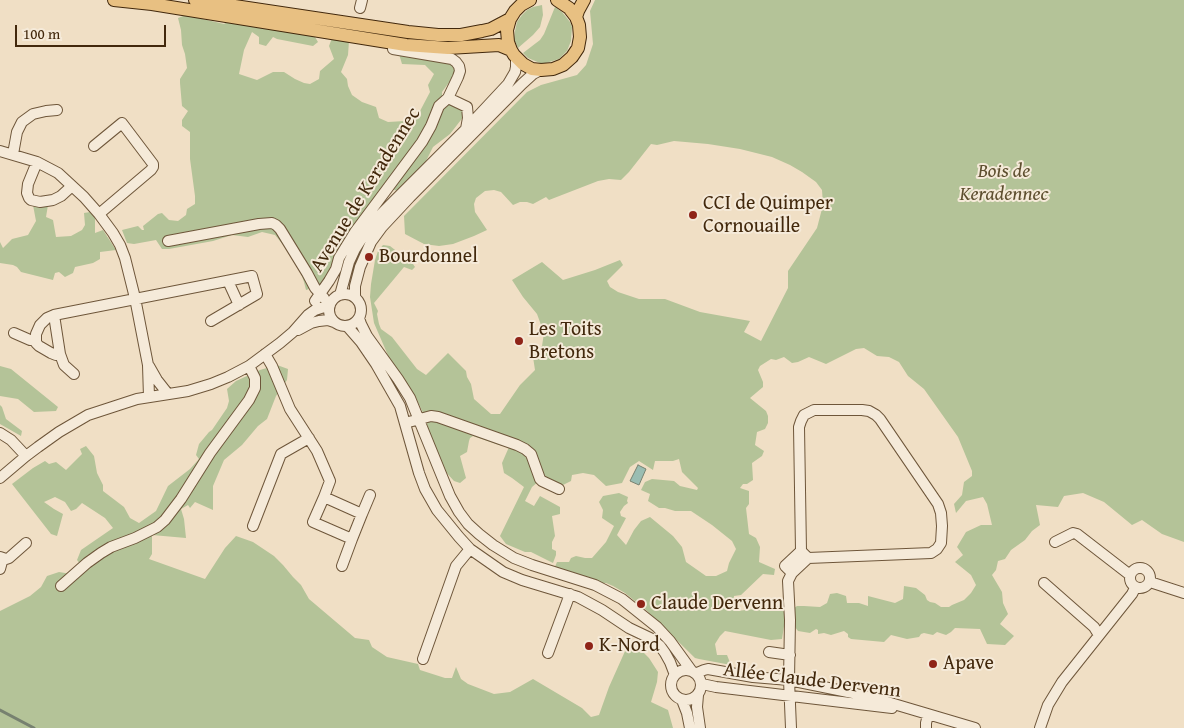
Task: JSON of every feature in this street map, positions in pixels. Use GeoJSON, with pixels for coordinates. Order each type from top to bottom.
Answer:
{"type":"FeatureCollection","features":[{"type":"Feature","properties":{"kind":"main road"},"geometry":{"type":"LineString","coordinates":[[114,0],[152,4],[406,45],[456,48],[499,46],[513,54],[523,64],[532,69],[541,70],[553,69],[563,65],[578,48],[579,25],[576,17],[560,0]]}},
{"type":"Feature","properties":{"kind":"main road"},"geometry":{"type":"LineString","coordinates":[[195,0],[446,36],[491,29],[510,19]]}},
{"type":"Feature","properties":{"kind":"main road"},"geometry":{"type":"LineString","coordinates":[[576,17],[584,0]]}},
{"type":"Feature","properties":{"kind":"main road"},"geometry":{"type":"LineString","coordinates":[[513,54],[508,42],[507,30],[510,19],[515,11],[525,2]]}},
{"type":"Feature","properties":{"kind":"street","name":"Avenue de Keradennec"},"geometry":{"type":"LineString","coordinates":[[317,298],[336,269],[355,232],[422,142],[439,106],[448,98],[455,86],[460,71],[459,66],[452,59],[363,43],[356,41],[346,34]]}},
{"type":"Feature","properties":{"kind":"street"},"geometry":{"type":"LineString","coordinates":[[340,295],[349,262],[369,228],[510,81],[514,76],[516,67],[513,54]]}},
{"type":"Feature","properties":{"kind":"street"},"geometry":{"type":"LineString","coordinates":[[355,297],[355,286],[360,267],[366,251],[377,234],[410,197],[516,89],[541,70]]}},
{"type":"Feature","properties":{"kind":"street","name":"Avenue de Keradennec"},"geometry":{"type":"LineString","coordinates":[[448,98],[468,107],[466,129]]}},
{"type":"Feature","properties":{"kind":"street"},"geometry":{"type":"LineString","coordinates":[[13,154],[17,132],[22,122],[33,114],[57,110]]}},
{"type":"Feature","properties":{"kind":"street"},"geometry":{"type":"LineString","coordinates":[[94,146],[122,123],[153,164],[151,170],[99,214]]}},
{"type":"Feature","properties":{"kind":"street"},"geometry":{"type":"LineString","coordinates":[[0,151],[37,162],[58,173],[99,214],[113,233],[122,251],[135,298],[148,365],[149,396]]}},
{"type":"Feature","properties":{"kind":"street"},"geometry":{"type":"LineString","coordinates":[[37,162],[28,184],[27,193],[31,200],[40,202],[53,200],[61,196],[72,186]]}},
{"type":"Feature","properties":{"kind":"street"},"geometry":{"type":"LineString","coordinates":[[168,240],[272,223],[276,225],[285,237],[315,288],[317,298],[330,304]]}},
{"type":"Feature","properties":{"kind":"street"},"geometry":{"type":"LineString","coordinates":[[60,354],[46,351],[38,345],[36,340],[36,334],[40,325],[54,314],[252,276],[257,294],[211,321]]}},
{"type":"Feature","properties":{"kind":"street"},"geometry":{"type":"LineString","coordinates":[[228,280],[238,305]]}},
{"type":"Feature","properties":{"kind":"street"},"geometry":{"type":"LineString","coordinates":[[0,478],[38,446],[88,415],[149,396],[188,391],[211,384],[249,366],[292,332],[315,310],[330,304],[340,295],[350,294],[359,302],[361,308],[359,318],[367,336],[410,398],[445,483],[455,504],[468,524],[500,550],[521,561],[595,585],[615,595],[657,627],[701,680],[701,691],[695,698],[682,700],[675,696],[671,682],[675,675],[683,670],[694,672]]}},
{"type":"Feature","properties":{"kind":"street"},"geometry":{"type":"LineString","coordinates":[[330,304],[330,314],[334,322]]}},
{"type":"Feature","properties":{"kind":"street"},"geometry":{"type":"LineString","coordinates":[[54,314],[60,354],[64,365],[74,374]]}},
{"type":"Feature","properties":{"kind":"street"},"geometry":{"type":"LineString","coordinates":[[347,326],[356,322],[359,318]]}},
{"type":"Feature","properties":{"kind":"street"},"geometry":{"type":"LineString","coordinates":[[292,332],[319,321],[328,320],[347,326],[361,342],[400,406],[425,489],[444,520],[470,549],[503,572],[585,600],[629,628],[655,641],[670,662],[675,675]]}},
{"type":"Feature","properties":{"kind":"street"},"geometry":{"type":"LineString","coordinates":[[14,333],[30,340],[36,340]]}},
{"type":"Feature","properties":{"kind":"street"},"geometry":{"type":"LineString","coordinates":[[265,354],[290,409],[317,451],[330,481],[313,522],[352,538]]}},
{"type":"Feature","properties":{"kind":"street"},"geometry":{"type":"LineString","coordinates":[[148,365],[168,394]]}},
{"type":"Feature","properties":{"kind":"street"},"geometry":{"type":"LineString","coordinates":[[61,586],[87,563],[111,547],[157,527],[165,520],[181,499],[210,452],[249,400],[255,388],[255,378],[249,366]]}},
{"type":"Feature","properties":{"kind":"street"},"geometry":{"type":"LineString","coordinates":[[790,728],[788,581],[804,554],[801,421],[804,415],[814,410],[869,411],[876,414],[938,504],[942,526],[941,544],[931,553],[804,554]]}},
{"type":"Feature","properties":{"kind":"street"},"geometry":{"type":"LineString","coordinates":[[405,423],[419,418],[438,416],[525,449],[530,454],[542,481],[559,489]]}},
{"type":"Feature","properties":{"kind":"street"},"geometry":{"type":"LineString","coordinates":[[0,433],[11,440],[26,456]]}},
{"type":"Feature","properties":{"kind":"street"},"geometry":{"type":"LineString","coordinates":[[253,526],[281,454],[309,438]]}},
{"type":"Feature","properties":{"kind":"street"},"geometry":{"type":"LineString","coordinates":[[11,440],[38,446]]}},
{"type":"Feature","properties":{"kind":"street"},"geometry":{"type":"LineString","coordinates":[[342,566],[370,495]]}},
{"type":"Feature","properties":{"kind":"street"},"geometry":{"type":"LineString","coordinates":[[324,497],[362,514]]}},
{"type":"Feature","properties":{"kind":"street"},"geometry":{"type":"LineString","coordinates":[[1056,542],[1073,533],[1077,534],[1130,575]]}},
{"type":"Feature","properties":{"kind":"street"},"geometry":{"type":"LineString","coordinates":[[0,569],[2,558],[9,558],[26,542]]}},
{"type":"Feature","properties":{"kind":"street"},"geometry":{"type":"LineString","coordinates":[[423,659],[456,566],[470,549]]}},
{"type":"Feature","properties":{"kind":"street"},"geometry":{"type":"LineString","coordinates":[[1135,588],[1130,582],[1130,575],[1135,569],[1145,569],[1149,573],[1150,582]]}},
{"type":"Feature","properties":{"kind":"street"},"geometry":{"type":"LineString","coordinates":[[1135,588],[1143,588],[1150,582]]}},
{"type":"Feature","properties":{"kind":"street"},"geometry":{"type":"LineString","coordinates":[[1150,582],[1184,594]]}},
{"type":"Feature","properties":{"kind":"street"},"geometry":{"type":"LineString","coordinates":[[1044,583],[1094,627],[1099,634]]}},
{"type":"Feature","properties":{"kind":"street"},"geometry":{"type":"LineString","coordinates":[[1041,728],[1053,695],[1135,588]]}},
{"type":"Feature","properties":{"kind":"street"},"geometry":{"type":"LineString","coordinates":[[548,653],[570,594]]}},
{"type":"Feature","properties":{"kind":"street"},"geometry":{"type":"LineString","coordinates":[[769,652],[790,655]]}},
{"type":"Feature","properties":{"kind":"street","name":"Allée Claude Dervenn"},"geometry":{"type":"LineString","coordinates":[[694,672],[708,670],[789,680],[862,695],[975,728]]}},
{"type":"Feature","properties":{"kind":"street","name":"Allée Claude Dervenn"},"geometry":{"type":"LineString","coordinates":[[702,684],[923,713]]}},
{"type":"Feature","properties":{"kind":"street"},"geometry":{"type":"LineString","coordinates":[[698,695],[696,707],[700,728]]}},
{"type":"Feature","properties":{"kind":"street"},"geometry":{"type":"LineString","coordinates":[[682,700],[690,728]]}},
{"type":"Feature","properties":{"kind":"street"},"geometry":{"type":"LineString","coordinates":[[923,713],[926,728]]}},
{"type":"Feature","properties":{"kind":"green space","name":"Bois de Keradennec"},"geometry":{"type":"Polygon","coordinates":[[[595,0],[1184,0],[1184,542],[1162,534],[1142,520],[1132,525],[1104,502],[1083,493],[1064,496],[1058,507],[1036,505],[1040,525],[1025,540],[1011,550],[1005,559],[998,561],[996,570],[992,575],[1002,592],[1003,603],[1008,614],[1000,624],[1014,636],[1005,645],[987,644],[980,629],[955,628],[946,635],[937,632],[933,635],[924,633],[919,637],[907,639],[891,635],[884,642],[851,639],[844,631],[831,635],[818,634],[816,629],[810,633],[798,631],[795,627],[794,608],[797,606],[820,607],[827,603],[830,594],[837,593],[846,596],[847,603],[859,603],[868,606],[868,596],[895,603],[903,599],[904,586],[916,588],[925,595],[927,600],[941,607],[949,607],[964,600],[976,585],[971,575],[955,562],[963,555],[957,547],[966,532],[981,525],[992,525],[987,504],[983,497],[966,501],[956,513],[954,504],[962,495],[964,482],[972,476],[972,471],[958,437],[924,389],[908,376],[899,362],[889,357],[877,356],[864,348],[856,349],[826,364],[809,357],[792,363],[784,357],[776,360],[771,359],[760,366],[758,370],[763,387],[750,398],[766,411],[768,423],[765,429],[757,432],[755,445],[764,451],[762,456],[752,463],[753,480],[743,484],[740,488],[749,491],[749,504],[746,508],[749,534],[756,538],[760,547],[759,562],[775,569],[774,575],[763,574],[741,595],[734,596],[733,607],[737,611],[779,606],[784,612],[782,639],[771,640],[725,631],[715,644],[717,655],[727,655],[731,665],[695,658],[646,610],[625,593],[606,583],[554,569],[557,562],[569,562],[571,558],[576,556],[592,558],[606,542],[614,526],[602,518],[603,510],[599,502],[603,496],[619,493],[628,497],[628,503],[620,512],[621,516],[626,518],[617,535],[626,545],[641,521],[650,517],[673,536],[682,547],[686,562],[706,576],[716,576],[727,571],[736,549],[732,541],[691,511],[659,508],[648,501],[650,494],[641,490],[645,482],[652,479],[674,481],[680,486],[697,490],[698,488],[682,472],[679,459],[655,461],[653,470],[639,461],[630,467],[622,483],[606,486],[594,475],[583,473],[572,475],[571,481],[563,485],[539,481],[532,487],[525,501],[534,506],[540,496],[560,507],[560,514],[552,516],[555,536],[552,542],[552,549],[556,551],[553,563],[531,552],[525,552],[506,544],[500,536],[524,487],[504,473],[502,463],[509,447],[473,436],[470,438],[467,452],[460,456],[466,478],[460,483],[454,481],[444,470],[416,398],[390,360],[374,323],[370,297],[371,284],[375,260],[378,251],[383,245],[390,246],[415,267],[412,270],[404,267],[374,303],[378,311],[381,329],[392,337],[417,369],[426,375],[448,353],[466,371],[474,399],[491,414],[500,414],[520,385],[535,370],[533,357],[542,346],[544,333],[537,314],[512,280],[542,262],[563,280],[620,260],[623,265],[607,281],[610,287],[618,292],[639,299],[665,299],[700,312],[750,321],[744,332],[761,341],[788,288],[788,271],[817,228],[823,205],[822,190],[816,182],[790,165],[772,157],[740,149],[674,141],[657,145],[651,144],[621,180],[609,179],[598,181],[549,200],[546,197],[533,204],[520,202],[513,205],[501,192],[494,190],[485,191],[476,198],[474,204],[475,212],[487,230],[453,244],[439,246],[424,244],[405,234],[404,216],[527,92],[541,85],[577,75],[586,65],[593,44],[590,11],[595,0]]]}},
{"type":"Feature","properties":{"kind":"green space"},"geometry":{"type":"Polygon","coordinates":[[[542,5],[543,15],[540,27],[518,48],[514,39],[517,22],[527,10],[542,5]]]}},
{"type":"Feature","properties":{"kind":"green space"},"geometry":{"type":"Polygon","coordinates":[[[555,7],[570,22],[572,27],[571,41],[567,51],[559,59],[540,63],[528,58],[523,53],[540,40],[555,7]]]}},
{"type":"Feature","properties":{"kind":"green space"},"geometry":{"type":"Polygon","coordinates":[[[186,15],[224,24],[230,20],[312,32],[318,42],[313,46],[273,37],[266,46],[259,44],[259,37],[252,32],[244,50],[239,74],[257,80],[273,72],[284,72],[295,79],[310,84],[319,79],[320,71],[334,59],[329,46],[332,38],[349,41],[348,55],[341,72],[347,79],[352,95],[362,102],[376,107],[379,118],[388,122],[405,121],[420,111],[430,92],[428,85],[434,74],[425,65],[402,64],[399,54],[451,61],[455,71],[442,92],[443,105],[457,98],[467,101],[464,116],[450,134],[433,147],[425,163],[398,191],[391,189],[342,263],[322,285],[306,290],[299,268],[289,252],[275,235],[262,232],[248,237],[232,235],[213,241],[169,249],[162,249],[156,240],[134,244],[127,243],[122,230],[138,226],[144,230],[143,226],[162,213],[169,220],[178,221],[186,215],[187,209],[195,204],[190,159],[190,132],[182,126],[182,120],[188,111],[182,106],[180,79],[187,68],[178,18],[186,15]]]}},
{"type":"Feature","properties":{"kind":"green space"},"geometry":{"type":"Polygon","coordinates":[[[33,205],[48,205],[46,217],[53,220],[56,237],[71,236],[82,230],[85,225],[84,213],[90,212],[95,217],[95,233],[103,230],[116,250],[100,252],[100,259],[93,263],[75,267],[73,273],[65,277],[59,272],[55,273],[53,280],[21,272],[13,265],[0,263],[0,242],[3,248],[12,239],[28,235],[36,221],[33,205]]]}},
{"type":"Feature","properties":{"kind":"green space"},"geometry":{"type":"Polygon","coordinates":[[[277,365],[288,369],[287,380],[276,396],[267,419],[258,426],[242,445],[224,460],[213,486],[213,510],[195,502],[190,508],[188,505],[181,509],[186,538],[152,535],[152,554],[149,559],[205,579],[225,548],[236,536],[253,542],[274,556],[283,565],[301,585],[309,599],[355,638],[369,640],[372,647],[387,657],[418,664],[420,670],[445,678],[452,678],[456,667],[461,679],[468,684],[494,694],[510,692],[533,679],[582,708],[591,717],[599,715],[609,687],[629,643],[634,651],[644,653],[649,658],[658,672],[651,702],[668,710],[673,728],[0,728],[0,611],[30,596],[41,587],[47,576],[59,572],[71,574],[85,570],[77,560],[81,550],[113,528],[105,518],[82,503],[71,511],[65,502],[55,497],[44,502],[63,514],[57,536],[51,534],[12,484],[45,461],[49,464],[56,462],[66,470],[82,454],[80,449],[86,446],[94,456],[103,491],[124,507],[130,518],[139,523],[156,511],[168,486],[190,469],[199,459],[196,455],[199,444],[212,430],[227,408],[229,401],[227,389],[236,381],[260,370],[277,365]]]}},
{"type":"Feature","properties":{"kind":"green space"},"geometry":{"type":"Polygon","coordinates":[[[0,366],[11,369],[58,407],[56,411],[34,412],[18,399],[0,396],[0,366]]]}},
{"type":"Feature","properties":{"kind":"green space"},"geometry":{"type":"Polygon","coordinates":[[[0,405],[6,419],[22,431],[21,436],[0,424],[0,405]]]}},
{"type":"Feature","properties":{"kind":"water"},"geometry":{"type":"Polygon","coordinates":[[[638,465],[646,469],[639,485],[630,481],[638,465]]]}},
{"type":"Feature","properties":{"kind":"waterway"},"geometry":{"type":"LineString","coordinates":[[0,710],[34,728]]}},
{"type":"Feature","properties":{"kind":"place","name":"CCI de Quimper Cornouaille"},"geometry":{"type":"Point","coordinates":[693,215]}},
{"type":"Feature","properties":{"kind":"place","name":"Bourdonnel"},"geometry":{"type":"Point","coordinates":[369,257]}},
{"type":"Feature","properties":{"kind":"place","name":"Les Toits Bretons"},"geometry":{"type":"Point","coordinates":[519,341]}},
{"type":"Feature","properties":{"kind":"place","name":"Claude Dervenn"},"geometry":{"type":"Point","coordinates":[641,604]}},
{"type":"Feature","properties":{"kind":"place","name":"K-Nord"},"geometry":{"type":"Point","coordinates":[589,646]}},
{"type":"Feature","properties":{"kind":"place","name":"Apave"},"geometry":{"type":"Point","coordinates":[933,664]}}]}
